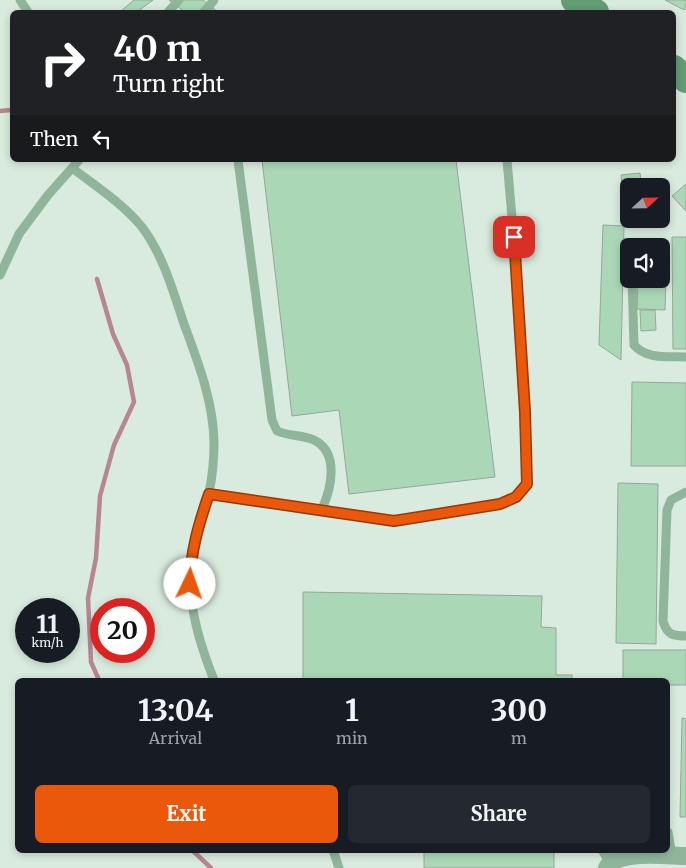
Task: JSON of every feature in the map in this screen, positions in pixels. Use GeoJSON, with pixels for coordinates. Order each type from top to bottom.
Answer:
{"type":"FeatureCollection","features":[{"type":"Feature","properties":{"kind":"street"},"geometry":{"type":"LineString","coordinates":[[574,0],[592,10]]}},
{"type":"Feature","properties":{"kind":"street"},"geometry":{"type":"LineString","coordinates":[[676,70],[686,80]]}},
{"type":"Feature","properties":{"kind":"street"},"geometry":{"type":"LineString","coordinates":[[606,860],[630,856],[679,856]]}},
{"type":"Feature","properties":{"kind":"lane"},"geometry":{"type":"LineString","coordinates":[[170,10],[179,0]]}},
{"type":"Feature","properties":{"kind":"lane"},"geometry":{"type":"LineString","coordinates":[[206,10],[214,0]]}},
{"type":"Feature","properties":{"kind":"lane"},"geometry":{"type":"LineString","coordinates":[[0,274],[19,234],[48,195],[77,162]]}},
{"type":"Feature","properties":{"kind":"lane"},"geometry":{"type":"LineString","coordinates":[[238,162],[272,420],[276,431],[286,436],[313,440],[326,450],[331,467],[329,493],[322,509]]}},
{"type":"Feature","properties":{"kind":"lane"},"geometry":{"type":"LineString","coordinates":[[209,494],[322,509],[348,516],[394,521],[500,504],[516,497],[527,484],[517,285],[508,162]]}},
{"type":"Feature","properties":{"kind":"lane"},"geometry":{"type":"LineString","coordinates":[[72,168],[117,202],[141,226],[160,260],[185,327],[210,405],[214,445],[209,494],[197,531],[190,567],[191,592],[199,640],[213,678]]}},
{"type":"Feature","properties":{"kind":"lane"},"geometry":{"type":"LineString","coordinates":[[632,288],[634,345],[651,356],[686,357]]}},
{"type":"Feature","properties":{"kind":"lane"},"geometry":{"type":"LineString","coordinates":[[686,492],[671,500],[667,510],[663,621],[671,635],[686,636]]}},
{"type":"Feature","properties":{"kind":"lane"},"geometry":{"type":"LineString","coordinates":[[670,836],[679,856]]}},
{"type":"Feature","properties":{"kind":"lane"},"geometry":{"type":"LineString","coordinates":[[335,853],[339,868]]}},
{"type":"Feature","properties":{"kind":"building"},"geometry":{"type":"Polygon","coordinates":[[[134,0],[153,0],[140,10],[122,10],[134,0]]]}},
{"type":"Feature","properties":{"kind":"building"},"geometry":{"type":"Polygon","coordinates":[[[169,0],[203,0],[216,10],[182,10],[169,0]]]}},
{"type":"Feature","properties":{"kind":"building"},"geometry":{"type":"Polygon","coordinates":[[[665,0],[686,0],[686,7],[684,10],[665,0]]]}},
{"type":"Feature","properties":{"kind":"building"},"geometry":{"type":"Polygon","coordinates":[[[262,162],[456,162],[495,477],[349,494],[339,410],[292,416],[262,162]]]}},
{"type":"Feature","properties":{"kind":"building"},"geometry":{"type":"Polygon","coordinates":[[[640,173],[641,178],[621,178],[621,175],[640,173]]]}},
{"type":"Feature","properties":{"kind":"building"},"geometry":{"type":"Polygon","coordinates":[[[686,184],[686,211],[672,196],[686,184]]]}},
{"type":"Feature","properties":{"kind":"building"},"geometry":{"type":"Polygon","coordinates":[[[603,225],[620,226],[620,228],[624,228],[624,238],[620,238],[620,288],[623,288],[621,360],[599,345],[603,225]]]}},
{"type":"Feature","properties":{"kind":"building"},"geometry":{"type":"Polygon","coordinates":[[[672,237],[686,237],[686,349],[673,349],[672,237]]]}},
{"type":"Feature","properties":{"kind":"building"},"geometry":{"type":"Polygon","coordinates":[[[638,288],[666,288],[665,310],[637,309],[638,288]]]}},
{"type":"Feature","properties":{"kind":"building"},"geometry":{"type":"Polygon","coordinates":[[[640,310],[655,310],[656,330],[641,331],[640,310]]]}},
{"type":"Feature","properties":{"kind":"building"},"geometry":{"type":"Polygon","coordinates":[[[632,382],[686,383],[686,466],[631,466],[632,382]]]}},
{"type":"Feature","properties":{"kind":"building"},"geometry":{"type":"Polygon","coordinates":[[[618,483],[658,484],[656,644],[616,643],[618,483]]]}},
{"type":"Feature","properties":{"kind":"building"},"geometry":{"type":"Polygon","coordinates":[[[303,592],[542,596],[541,627],[556,628],[556,675],[572,675],[572,678],[303,678],[303,592]]]}},
{"type":"Feature","properties":{"kind":"building"},"geometry":{"type":"Polygon","coordinates":[[[623,650],[686,650],[686,685],[670,685],[670,678],[623,678],[623,650]]]}},
{"type":"Feature","properties":{"kind":"building"},"geometry":{"type":"Polygon","coordinates":[[[682,718],[686,719],[686,817],[680,817],[682,718]]]}},
{"type":"Feature","properties":{"kind":"building"},"geometry":{"type":"Polygon","coordinates":[[[424,853],[554,853],[554,868],[424,868],[424,853]]]}},
{"type":"Feature","properties":{"kind":"waterway"},"geometry":{"type":"LineString","coordinates":[[0,111],[10,110]]}},
{"type":"Feature","properties":{"kind":"waterway"},"geometry":{"type":"LineString","coordinates":[[97,279],[113,334],[127,365],[134,402],[114,445],[100,496],[96,558],[88,598],[91,662],[98,678]]}},
{"type":"Feature","properties":{"kind":"waterway"},"geometry":{"type":"LineString","coordinates":[[195,853],[211,868]]}},
{"type":"Feature","properties":{"kind":"route"},"geometry":{"type":"LineString","coordinates":[[190,584],[190,567],[197,531],[209,494],[322,509],[348,516],[394,521],[500,504],[516,497],[527,484],[525,412],[514,237]]}}]}
